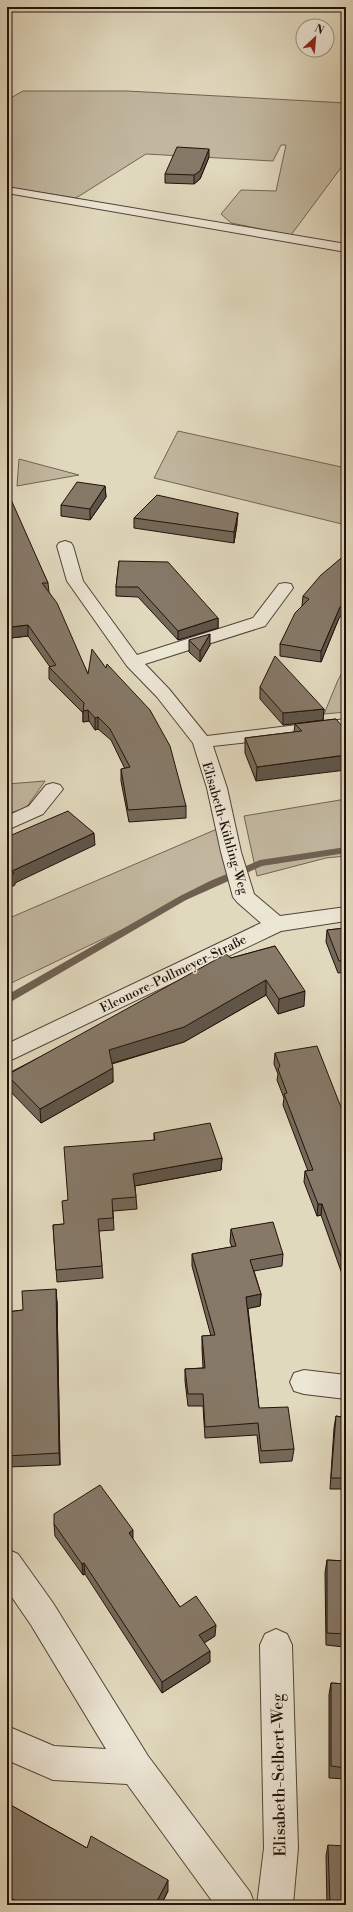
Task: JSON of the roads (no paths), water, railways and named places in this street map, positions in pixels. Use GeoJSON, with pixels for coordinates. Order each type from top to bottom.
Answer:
{"type":"FeatureCollection","features":[{"type":"Feature","properties":{"kind":"street"},"geometry":{"type":"LineString","coordinates":[[7,190],[346,248]]}},
{"type":"Feature","properties":{"kind":"street","name":"Elisabeth-Kühling-Weg"},"geometry":{"type":"LineString","coordinates":[[65,546],[75,581],[132,662],[164,693],[202,742],[217,788],[231,852],[244,897],[276,924]]}},
{"type":"Feature","properties":{"kind":"street"},"geometry":{"type":"LineString","coordinates":[[132,662],[259,622],[285,588]]}},
{"type":"Feature","properties":{"kind":"street","name":"Elisabeth-Kühling-Weg"},"geometry":{"type":"LineString","coordinates":[[202,742],[346,725]]}},
{"type":"Feature","properties":{"kind":"street"},"geometry":{"type":"LineString","coordinates":[[7,824],[36,810],[54,789]]}},
{"type":"Feature","properties":{"kind":"street","name":"Eleonore-Pollmeyer-Straße"},"geometry":{"type":"LineString","coordinates":[[7,1054],[276,924],[346,914]]}},
{"type":"Feature","properties":{"kind":"street"},"geometry":{"type":"LineString","coordinates":[[304,1382],[346,1387]]}},
{"type":"Feature","properties":{"kind":"street"},"geometry":{"type":"LineString","coordinates":[[7,1564],[42,1614],[136,1768],[237,1905]]}},
{"type":"Feature","properties":{"kind":"street","name":"Elisabeth-Selbert-Weg"},"geometry":{"type":"LineString","coordinates":[[275,1905],[281,1848],[276,1645]]}},
{"type":"Feature","properties":{"kind":"street"},"geometry":{"type":"LineString","coordinates":[[7,1743],[53,1763],[136,1768]]}},
{"type":"Feature","properties":{"kind":"waterway"},"geometry":{"type":"LineString","coordinates":[[7,1000],[183,898],[213,883],[260,863],[346,850]]}}]}
